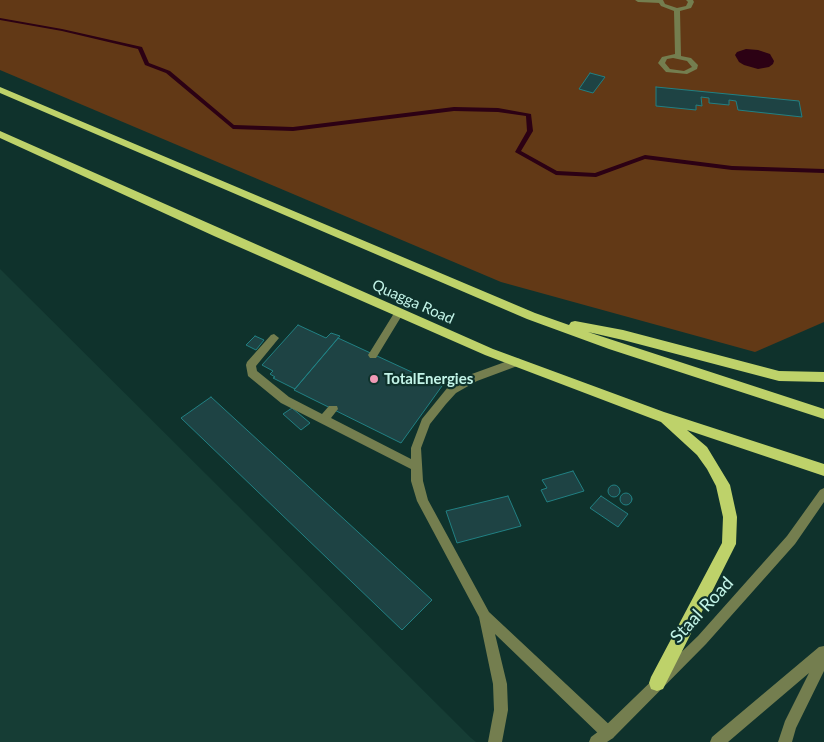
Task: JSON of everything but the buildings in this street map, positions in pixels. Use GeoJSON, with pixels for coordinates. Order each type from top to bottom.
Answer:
{"type":"FeatureCollection","features":[{"type":"Feature","properties":{"kind":"main road"},"geometry":{"type":"LineString","coordinates":[[0,90],[531,316],[614,346],[824,414]]}},
{"type":"Feature","properties":{"kind":"main road","name":"Quagga Road"},"geometry":{"type":"LineString","coordinates":[[0,134],[399,312],[516,362],[660,416],[824,470]]}},
{"type":"Feature","properties":{"kind":"main road"},"geometry":{"type":"LineString","coordinates":[[531,316],[623,335],[779,376],[824,377]]}},
{"type":"Feature","properties":{"kind":"main road"},"geometry":{"type":"LineString","coordinates":[[657,683],[729,544],[730,516],[723,485],[712,465],[702,451],[660,416]]}},
{"type":"Feature","properties":{"kind":"street"},"geometry":{"type":"LineString","coordinates":[[638,0],[660,0],[667,7],[677,10],[689,7],[691,2],[689,0]]}},
{"type":"Feature","properties":{"kind":"street"},"geometry":{"type":"LineString","coordinates":[[677,10],[678,56]]}},
{"type":"Feature","properties":{"kind":"street"},"geometry":{"type":"LineString","coordinates":[[373,355],[399,312]]}},
{"type":"Feature","properties":{"kind":"street"},"geometry":{"type":"LineString","coordinates":[[274,338],[252,365],[252,372],[285,400],[417,467]]}},
{"type":"Feature","properties":{"kind":"street"},"geometry":{"type":"LineString","coordinates":[[495,742],[501,710],[500,684],[485,616],[423,501],[417,481],[416,448],[426,422],[452,390],[473,378],[516,362]]}},
{"type":"Feature","properties":{"kind":"street"},"geometry":{"type":"LineString","coordinates":[[323,419],[333,409]]}},
{"type":"Feature","properties":{"kind":"street","name":"Staal Road"},"geometry":{"type":"LineString","coordinates":[[596,742],[611,738],[657,683],[702,640],[791,540],[824,493]]}},
{"type":"Feature","properties":{"kind":"street"},"geometry":{"type":"LineString","coordinates":[[485,616],[611,738]]}},
{"type":"Feature","properties":{"kind":"street"},"geometry":{"type":"LineString","coordinates":[[717,742],[824,652]]}},
{"type":"Feature","properties":{"kind":"street"},"geometry":{"type":"LineString","coordinates":[[785,742],[790,726],[824,657]]}},
{"type":"Feature","properties":{"kind":"shaded area"},"geometry":{"type":"Polygon","coordinates":[[[0,0],[824,0],[824,322],[755,352],[501,282],[0,70],[0,0]]]}},
{"type":"Feature","properties":{"kind":"shaded area"},"geometry":{"type":"Polygon","coordinates":[[[746,49],[770,54],[774,61],[773,64],[769,67],[758,69],[744,65],[739,62],[735,55],[737,52],[746,49]]]}},
{"type":"Feature","properties":{"kind":"shaded area"},"geometry":{"type":"Polygon","coordinates":[[[0,269],[471,738],[476,742],[0,742],[0,269]]]}},
{"type":"Feature","properties":{"kind":"waterway"},"geometry":{"type":"LineString","coordinates":[[0,19],[62,30],[140,48],[147,64],[168,72],[233,127],[293,129],[454,109],[498,110],[529,115],[530,131],[518,152],[556,173],[596,175],[645,157],[732,168],[824,171]]}},
{"type":"Feature","properties":{"kind":"place","name":"TotalEnergies"},"geometry":{"type":"Point","coordinates":[374,379]}}]}
